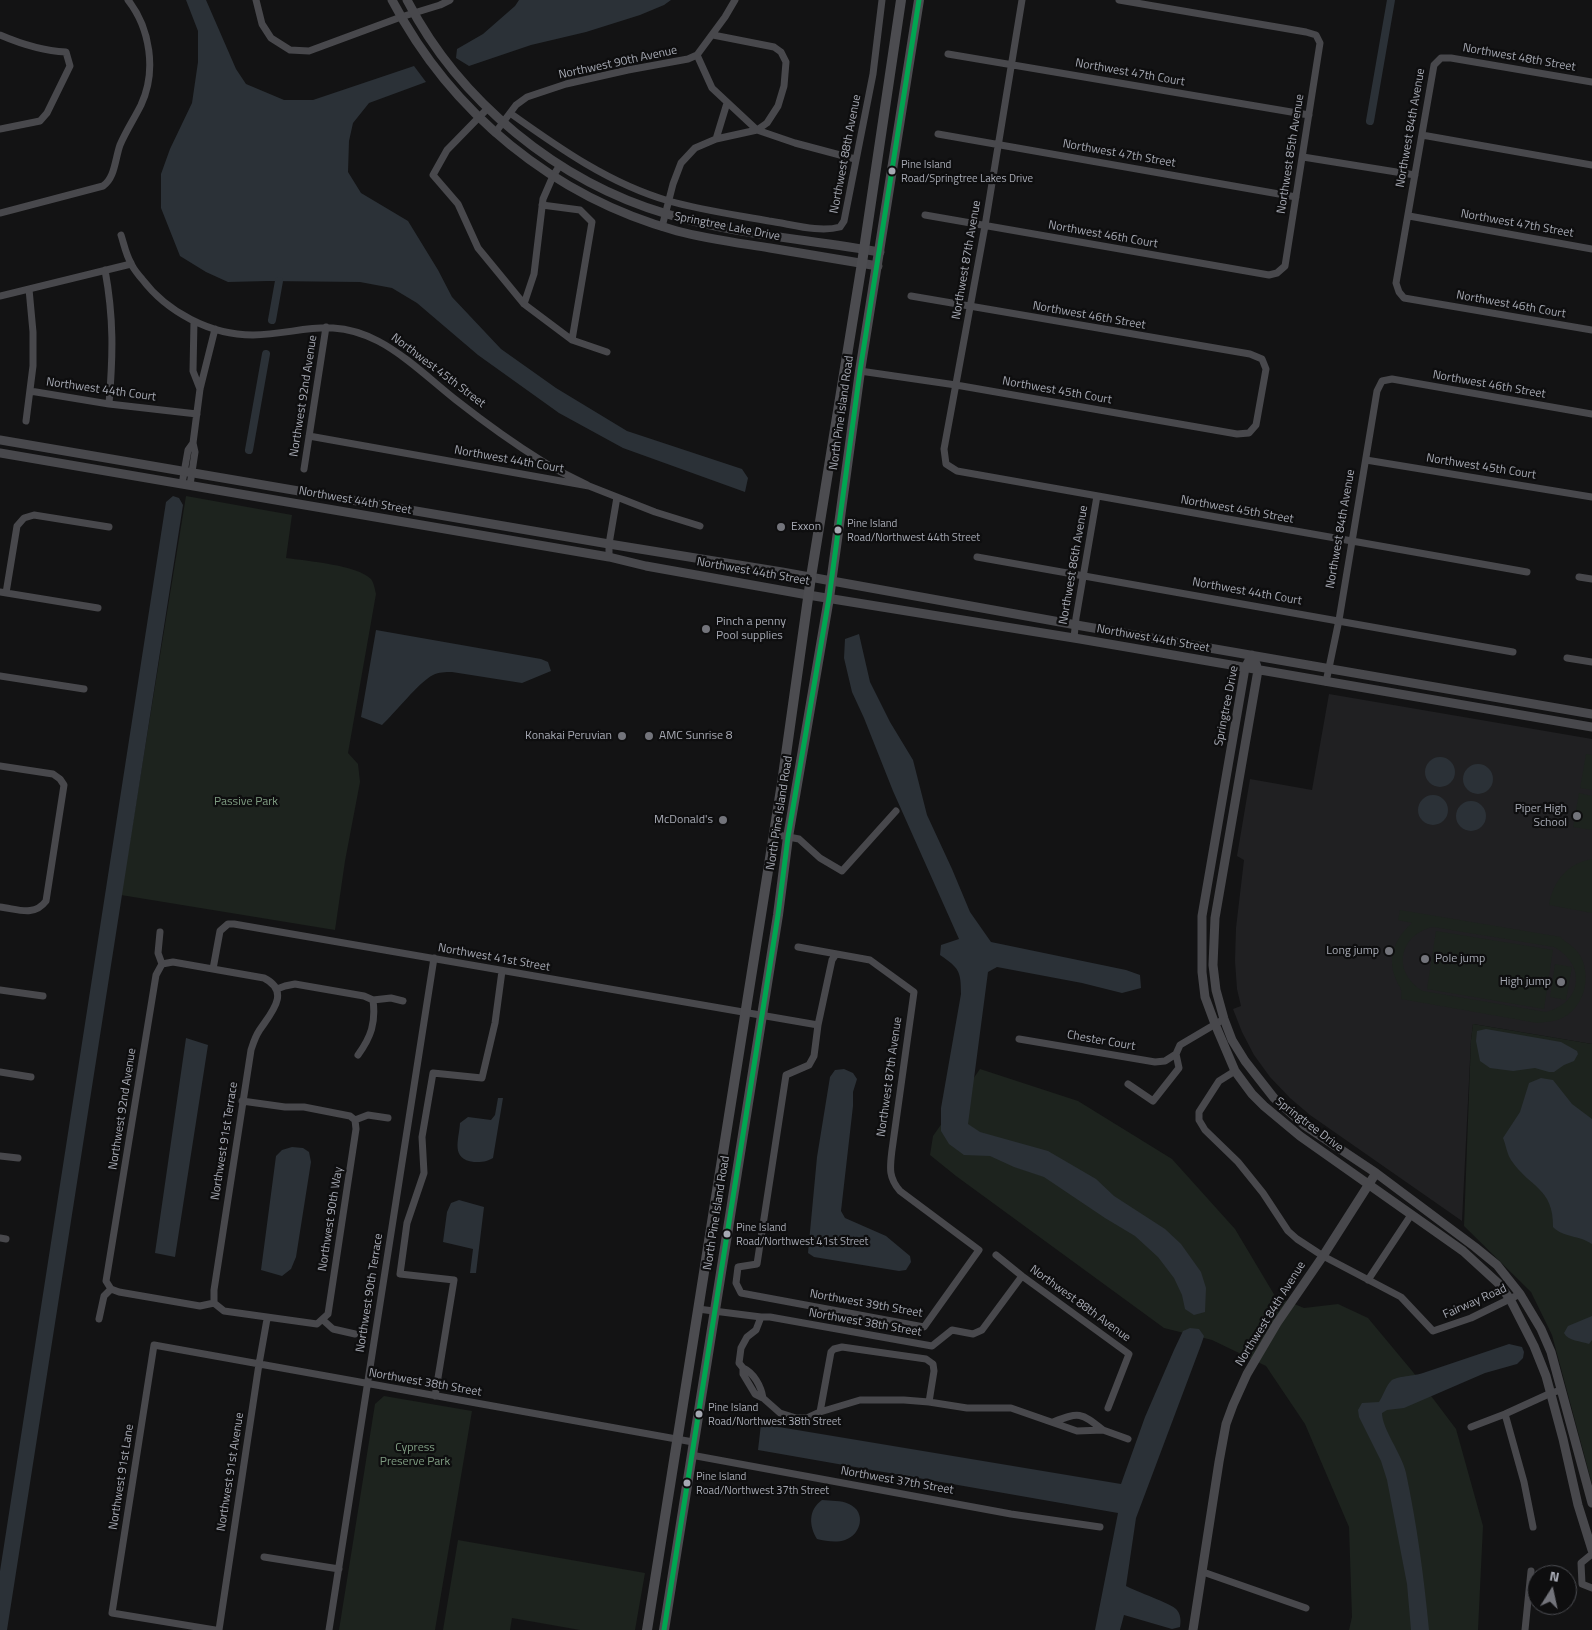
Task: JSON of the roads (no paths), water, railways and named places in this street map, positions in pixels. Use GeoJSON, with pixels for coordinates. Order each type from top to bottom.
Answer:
{"type":"FeatureCollection","features":[{"type":"Feature","properties":{"kind":"main road","name":"North Pine Island Road"},"geometry":{"type":"LineString","coordinates":[[647,1630],[773,834],[808,595],[862,263],[901,0]]}},
{"type":"Feature","properties":{"kind":"main road","name":"North Pine Island Road"},"geometry":{"type":"LineString","coordinates":[[664,1630],[690,1455],[778,915],[788,837],[829,598],[860,371],[919,0]]}},
{"type":"Feature","properties":{"kind":"main road"},"geometry":{"type":"LineString","coordinates":[[845,364],[853,381],[847,421],[849,455]]}},
{"type":"Feature","properties":{"kind":"street"},"geometry":{"type":"LineString","coordinates":[[0,213],[103,186],[109,182],[116,155],[126,129],[142,104],[149,79],[149,44],[137,12],[128,0]]}},
{"type":"Feature","properties":{"kind":"street"},"geometry":{"type":"LineString","coordinates":[[256,0],[262,24],[270,38],[290,50],[309,51],[450,0]]}},
{"type":"Feature","properties":{"kind":"street","name":"Springtree Lake Drive"},"geometry":{"type":"LineString","coordinates":[[392,0],[432,64],[477,117],[524,156],[553,176],[592,198],[662,227],[726,241],[878,266]]}},
{"type":"Feature","properties":{"kind":"street","name":"Springtree Lake Drive"},"geometry":{"type":"LineString","coordinates":[[407,0],[443,58],[503,123],[560,165],[609,192],[665,214],[690,220],[880,252]]}},
{"type":"Feature","properties":{"kind":"street"},"geometry":{"type":"LineString","coordinates":[[735,0],[697,55],[712,88],[757,130],[795,143],[855,158]]}},
{"type":"Feature","properties":{"kind":"street","name":"Northwest 88th Avenue"},"geometry":{"type":"LineString","coordinates":[[510,113],[584,163],[634,188],[668,201],[830,230],[840,227],[844,221],[873,74],[882,0]]}},
{"type":"Feature","properties":{"kind":"street","name":"Northwest 87th Avenue"},"geometry":{"type":"LineString","coordinates":[[946,464],[944,449],[985,226],[1022,0]]}},
{"type":"Feature","properties":{"kind":"street","name":"Northwest 85th Avenue"},"geometry":{"type":"LineString","coordinates":[[1119,0],[1316,35],[1320,43],[1303,157],[1285,266],[1277,273]]}},
{"type":"Feature","properties":{"kind":"street"},"geometry":{"type":"LineString","coordinates":[[662,227],[668,201],[681,163],[695,148],[716,139],[757,130],[767,123],[778,106],[784,86],[786,62],[782,52],[774,47],[713,34]]}},
{"type":"Feature","properties":{"kind":"street"},"geometry":{"type":"LineString","coordinates":[[0,35],[19,43],[50,51],[66,52],[70,66],[47,113],[40,121],[0,129]]}},
{"type":"Feature","properties":{"kind":"street","name":"Northwest 47th Court"},"geometry":{"type":"LineString","coordinates":[[948,54],[1309,115]]}},
{"type":"Feature","properties":{"kind":"street","name":"Northwest 90th Avenue"},"geometry":{"type":"LineString","coordinates":[[495,133],[516,105],[527,97],[566,84],[688,59],[697,55]]}},
{"type":"Feature","properties":{"kind":"street","name":"Northwest 48th Street"},"geometry":{"type":"LineString","coordinates":[[1441,58],[1451,58],[1592,82]]}},
{"type":"Feature","properties":{"kind":"street","name":"Northwest 84th Avenue"},"geometry":{"type":"LineString","coordinates":[[1398,292],[1396,283],[1434,65],[1441,58]]}},
{"type":"Feature","properties":{"kind":"street"},"geometry":{"type":"LineString","coordinates":[[716,139],[728,103]]}},
{"type":"Feature","properties":{"kind":"street"},"geometry":{"type":"LineString","coordinates":[[488,108],[477,117],[447,150],[433,175],[458,204],[478,248],[524,304],[572,340],[607,352]]}},
{"type":"Feature","properties":{"kind":"street","name":"Northwest 47th Street"},"geometry":{"type":"LineString","coordinates":[[938,134],[1296,197]]}},
{"type":"Feature","properties":{"kind":"street"},"geometry":{"type":"LineString","coordinates":[[1422,136],[1592,165]]}},
{"type":"Feature","properties":{"kind":"street"},"geometry":{"type":"LineString","coordinates":[[1303,157],[1415,175]]}},
{"type":"Feature","properties":{"kind":"street"},"geometry":{"type":"LineString","coordinates":[[524,304],[534,274],[544,194],[560,165]]}},
{"type":"Feature","properties":{"kind":"street"},"geometry":{"type":"LineString","coordinates":[[542,205],[580,210],[592,222],[572,340]]}},
{"type":"Feature","properties":{"kind":"street","name":"Northwest 46th Court"},"geometry":{"type":"LineString","coordinates":[[926,215],[1269,276],[1277,273]]}},
{"type":"Feature","properties":{"kind":"street","name":"Northwest 47th Street"},"geometry":{"type":"LineString","coordinates":[[1409,216],[1592,249]]}},
{"type":"Feature","properties":{"kind":"street","name":"Northwest 45th Street"},"geometry":{"type":"LineString","coordinates":[[121,235],[131,264],[150,289],[165,302],[194,321],[215,329],[251,335],[326,327],[352,330],[378,341],[402,355],[457,401],[509,439],[544,462],[589,486]]}},
{"type":"Feature","properties":{"kind":"street"},"geometry":{"type":"LineString","coordinates":[[0,296],[131,264]]}},
{"type":"Feature","properties":{"kind":"street"},"geometry":{"type":"LineString","coordinates":[[105,270],[113,332],[108,404]]}},
{"type":"Feature","properties":{"kind":"street"},"geometry":{"type":"LineString","coordinates":[[26,421],[33,366],[33,332],[29,289]]}},
{"type":"Feature","properties":{"kind":"street","name":"Northwest 46th Court"},"geometry":{"type":"LineString","coordinates":[[1398,292],[1404,298],[1592,330]]}},
{"type":"Feature","properties":{"kind":"street","name":"Northwest 46th Street"},"geometry":{"type":"LineString","coordinates":[[912,296],[1250,354],[1262,360],[1266,368],[1256,425],[1249,433]]}},
{"type":"Feature","properties":{"kind":"street"},"geometry":{"type":"LineString","coordinates":[[194,321],[193,371],[200,389]]}},
{"type":"Feature","properties":{"kind":"street","name":"Northwest 92nd Avenue"},"geometry":{"type":"LineString","coordinates":[[304,469],[326,327]]}},
{"type":"Feature","properties":{"kind":"street"},"geometry":{"type":"LineString","coordinates":[[186,484],[195,452],[193,444],[200,389],[215,329]]}},
{"type":"Feature","properties":{"kind":"street","name":"Northwest 45th Court"},"geometry":{"type":"LineString","coordinates":[[860,371],[956,385],[1237,434],[1249,433]]}},
{"type":"Feature","properties":{"kind":"street","name":"Northwest 46th Street"},"geometry":{"type":"LineString","coordinates":[[1382,381],[1392,380],[1592,414]]}},
{"type":"Feature","properties":{"kind":"street","name":"Northwest 84th Avenue"},"geometry":{"type":"LineString","coordinates":[[1326,682],[1339,620],[1377,391],[1382,381]]}},
{"type":"Feature","properties":{"kind":"street","name":"Northwest 44th Court"},"geometry":{"type":"LineString","coordinates":[[30,391],[108,404],[198,414]]}},
{"type":"Feature","properties":{"kind":"street","name":"Northwest 44th Court"},"geometry":{"type":"LineString","coordinates":[[309,436],[589,486],[655,512],[700,526]]}},
{"type":"Feature","properties":{"kind":"street","name":"Northwest 44th Street"},"geometry":{"type":"LineString","coordinates":[[0,440],[811,577],[1075,625],[1592,714]]}},
{"type":"Feature","properties":{"kind":"street","name":"Northwest 44th Street"},"geometry":{"type":"LineString","coordinates":[[0,453],[609,557],[646,566],[808,595],[1074,638],[1592,727]]}},
{"type":"Feature","properties":{"kind":"street","name":"Northwest 45th Court"},"geometry":{"type":"LineString","coordinates":[[1366,460],[1592,497]]}},
{"type":"Feature","properties":{"kind":"street","name":"Northwest 45th Street"},"geometry":{"type":"LineString","coordinates":[[946,464],[957,471],[1527,572]]}},
{"type":"Feature","properties":{"kind":"street","name":"Northwest 86th Avenue"},"geometry":{"type":"LineString","coordinates":[[1074,638],[1097,496]]}},
{"type":"Feature","properties":{"kind":"street"},"geometry":{"type":"LineString","coordinates":[[609,557],[609,544],[617,497]]}},
{"type":"Feature","properties":{"kind":"street"},"geometry":{"type":"LineString","coordinates":[[98,608],[3,593],[18,526],[24,518],[34,515],[109,527]]}},
{"type":"Feature","properties":{"kind":"street","name":"Northwest 44th Court"},"geometry":{"type":"LineString","coordinates":[[977,557],[1083,574],[1513,652]]}},
{"type":"Feature","properties":{"kind":"street"},"geometry":{"type":"LineString","coordinates":[[1578,577],[1592,579]]}},
{"type":"Feature","properties":{"kind":"street","name":"Springtree Drive"},"geometry":{"type":"LineString","coordinates":[[1252,655],[1245,668],[1202,916],[1202,972],[1205,997],[1215,1024],[1235,1071],[1252,1094],[1278,1119],[1463,1252],[1498,1283],[1510,1299],[1534,1346],[1551,1393],[1578,1505],[1592,1550]]}},
{"type":"Feature","properties":{"kind":"street","name":"Springtree Drive"},"geometry":{"type":"LineString","coordinates":[[1252,655],[1258,670],[1215,918],[1213,965],[1216,990],[1232,1040],[1274,1098],[1304,1125],[1376,1173],[1446,1225],[1497,1265],[1520,1294],[1540,1329],[1550,1352],[1592,1503]]}},
{"type":"Feature","properties":{"kind":"street"},"geometry":{"type":"LineString","coordinates":[[1567,658],[1592,662]]}},
{"type":"Feature","properties":{"kind":"street"},"geometry":{"type":"LineString","coordinates":[[0,676],[84,689]]}},
{"type":"Feature","properties":{"kind":"street"},"geometry":{"type":"LineString","coordinates":[[1428,699],[1431,686]]}},
{"type":"Feature","properties":{"kind":"street"},"geometry":{"type":"LineString","coordinates":[[0,766],[53,774],[64,785],[46,901],[40,909],[31,911],[0,907]]}},
{"type":"Feature","properties":{"kind":"street"},"geometry":{"type":"LineString","coordinates":[[773,834],[799,839],[820,858],[842,871],[896,811]]}},
{"type":"Feature","properties":{"kind":"street","name":"Northwest 41st Street"},"geometry":{"type":"LineString","coordinates":[[213,969],[220,931],[228,924],[241,925],[818,1025]]}},
{"type":"Feature","properties":{"kind":"street","name":"Northwest 92nd Avenue"},"geometry":{"type":"LineString","coordinates":[[112,1289],[106,1281],[156,975],[162,964],[158,953],[160,932]]}},
{"type":"Feature","properties":{"kind":"street","name":"Northwest 87th Avenue"},"geometry":{"type":"LineString","coordinates":[[798,947],[870,960],[914,992],[890,1171],[893,1182],[900,1191],[979,1250]]}},
{"type":"Feature","properties":{"kind":"street"},"geometry":{"type":"LineString","coordinates":[[818,1025],[832,960],[836,954]]}},
{"type":"Feature","properties":{"kind":"street","name":"Northwest 90th Terrace"},"geometry":{"type":"LineString","coordinates":[[329,1630],[434,958]]}},
{"type":"Feature","properties":{"kind":"street"},"geometry":{"type":"LineString","coordinates":[[162,964],[173,962],[264,978],[272,982],[277,989],[295,984],[364,996],[373,1000],[391,998],[403,1001]]}},
{"type":"Feature","properties":{"kind":"street"},"geometry":{"type":"LineString","coordinates":[[436,1396],[454,1280],[400,1274],[407,1223],[424,1173],[422,1136],[433,1072],[482,1078],[495,1023],[502,971]]}},
{"type":"Feature","properties":{"kind":"street","name":"Northwest 91st Terrace"},"geometry":{"type":"LineString","coordinates":[[214,1303],[214,1290],[251,1050],[258,1033],[272,1014],[278,1000],[277,989]]}},
{"type":"Feature","properties":{"kind":"street"},"geometry":{"type":"LineString","coordinates":[[0,990],[42,996]]}},
{"type":"Feature","properties":{"kind":"street"},"geometry":{"type":"LineString","coordinates":[[358,1055],[368,1041],[372,1029],[373,1000]]}},
{"type":"Feature","properties":{"kind":"street"},"geometry":{"type":"LineString","coordinates":[[1128,1084],[1153,1101],[1179,1068],[1176,1054],[1180,1045],[1224,1019]]}},
{"type":"Feature","properties":{"kind":"street","name":"Northwest 39th Street"},"geometry":{"type":"LineString","coordinates":[[818,1025],[814,1056],[809,1065],[786,1075],[757,1264],[738,1266],[736,1283],[741,1293],[924,1327],[979,1250]]}},
{"type":"Feature","properties":{"kind":"street","name":"Chester Court"},"geometry":{"type":"LineString","coordinates":[[1020,1039],[1155,1062],[1165,1062],[1176,1054]]}},
{"type":"Feature","properties":{"kind":"street","name":"Fairway Road"},"geometry":{"type":"LineString","coordinates":[[1235,1071],[1219,1081],[1199,1112],[1199,1120],[1205,1130],[1238,1162],[1258,1186],[1288,1231],[1297,1240],[1323,1256],[1401,1297],[1433,1331],[1471,1318],[1520,1294]]}},
{"type":"Feature","properties":{"kind":"street"},"geometry":{"type":"LineString","coordinates":[[0,1072],[31,1077]]}},
{"type":"Feature","properties":{"kind":"street"},"geometry":{"type":"LineString","coordinates":[[242,1101],[285,1108],[304,1107],[350,1116],[355,1120],[368,1115],[388,1118]]}},
{"type":"Feature","properties":{"kind":"street","name":"Northwest 90th Way"},"geometry":{"type":"LineString","coordinates":[[323,1320],[328,1314],[356,1129],[355,1120]]}},
{"type":"Feature","properties":{"kind":"street"},"geometry":{"type":"LineString","coordinates":[[0,1156],[18,1158]]}},
{"type":"Feature","properties":{"kind":"street","name":"Northwest 84th Avenue"},"geometry":{"type":"LineString","coordinates":[[1193,1630],[1219,1462],[1226,1424],[1233,1405],[1259,1353],[1277,1323],[1376,1173]]}},
{"type":"Feature","properties":{"kind":"street"},"geometry":{"type":"LineString","coordinates":[[1368,1280],[1411,1215]]}},
{"type":"Feature","properties":{"kind":"street","name":"Northwest 88th Avenue"},"geometry":{"type":"LineString","coordinates":[[996,1255],[1129,1354],[1108,1408]]}},
{"type":"Feature","properties":{"kind":"street","name":"Northwest 38th Street"},"geometry":{"type":"LineString","coordinates":[[698,1309],[770,1317],[932,1346],[952,1330],[973,1334],[982,1330],[1022,1276]]}},
{"type":"Feature","properties":{"kind":"street"},"geometry":{"type":"LineString","coordinates":[[99,1320],[104,1296],[112,1289],[118,1292],[200,1306],[214,1303],[224,1311],[268,1319],[316,1324],[323,1320],[333,1329],[355,1334]]}},
{"type":"Feature","properties":{"kind":"street"},"geometry":{"type":"LineString","coordinates":[[761,1317],[756,1330],[747,1337],[741,1348],[739,1363],[743,1368],[750,1371],[762,1390],[763,1398],[780,1412],[796,1418],[807,1418],[820,1412],[860,1400],[904,1400],[967,1408],[1011,1408],[1077,1431],[1103,1430]]}},
{"type":"Feature","properties":{"kind":"street","name":"Northwest 91st Avenue"},"geometry":{"type":"LineString","coordinates":[[219,1630],[259,1364],[268,1319]]}},
{"type":"Feature","properties":{"kind":"street","name":"Northwest 38th Street"},"geometry":{"type":"LineString","coordinates":[[154,1345],[693,1442]]}},
{"type":"Feature","properties":{"kind":"street","name":"Northwest 91st Lane"},"geometry":{"type":"LineString","coordinates":[[154,1345],[112,1613],[215,1630]]}},
{"type":"Feature","properties":{"kind":"street","name":"Northwest 38th Street"},"geometry":{"type":"LineString","coordinates":[[820,1412],[831,1352],[834,1349],[842,1348],[926,1359],[933,1364],[934,1371],[928,1402]]}},
{"type":"Feature","properties":{"kind":"street"},"geometry":{"type":"LineString","coordinates":[[1471,1427],[1561,1390]]}},
{"type":"Feature","properties":{"kind":"street"},"geometry":{"type":"LineString","coordinates":[[1052,1422],[1078,1414],[1086,1416],[1103,1430],[1128,1439]]}},
{"type":"Feature","properties":{"kind":"street"},"geometry":{"type":"LineString","coordinates":[[1505,1414],[1524,1482],[1533,1527]]}},
{"type":"Feature","properties":{"kind":"street","name":"Northwest 37th Street"},"geometry":{"type":"LineString","coordinates":[[690,1455],[1011,1514],[1100,1527]]}},
{"type":"Feature","properties":{"kind":"street"},"geometry":{"type":"LineString","coordinates":[[1592,1554],[1581,1563],[1582,1584],[1592,1588]]}},
{"type":"Feature","properties":{"kind":"street"},"geometry":{"type":"LineString","coordinates":[[264,1557],[339,1569]]}},
{"type":"Feature","properties":{"kind":"street"},"geometry":{"type":"LineString","coordinates":[[1203,1572],[1306,1608]]}},
{"type":"Feature","properties":{"kind":"street"},"geometry":{"type":"LineString","coordinates":[[1525,1630],[1527,1610]]}},
{"type":"Feature","properties":{"kind":"waterway"},"geometry":{"type":"LineString","coordinates":[[1370,121],[1391,0]]}},
{"type":"Feature","properties":{"kind":"waterway"},"geometry":{"type":"LineString","coordinates":[[272,320],[279,281]]}},
{"type":"Feature","properties":{"kind":"waterway"},"geometry":{"type":"LineString","coordinates":[[249,450],[266,354]]}},
{"type":"Feature","properties":{"kind":"place","name":"Pine Island Road/Springtree Lakes Drive"},"geometry":{"type":"Point","coordinates":[892,171]}},
{"type":"Feature","properties":{"kind":"place","name":"Exxon"},"geometry":{"type":"Point","coordinates":[781,527]}},
{"type":"Feature","properties":{"kind":"place","name":"Pine Island Road/Northwest 44th Street"},"geometry":{"type":"Point","coordinates":[838,530]}},
{"type":"Feature","properties":{"kind":"place","name":"Pinch a penny Pool supplies"},"geometry":{"type":"Point","coordinates":[706,629]}},
{"type":"Feature","properties":{"kind":"place","name":"Konakai Peruvian"},"geometry":{"type":"Point","coordinates":[622,736]}},
{"type":"Feature","properties":{"kind":"place","name":"AMC Sunrise 8"},"geometry":{"type":"Point","coordinates":[649,736]}},
{"type":"Feature","properties":{"kind":"place","name":"Piper High School"},"geometry":{"type":"Point","coordinates":[1577,816]}},
{"type":"Feature","properties":{"kind":"place","name":"McDonald's"},"geometry":{"type":"Point","coordinates":[723,820]}},
{"type":"Feature","properties":{"kind":"place","name":"Long jump"},"geometry":{"type":"Point","coordinates":[1389,951]}},
{"type":"Feature","properties":{"kind":"place","name":"Pole jump"},"geometry":{"type":"Point","coordinates":[1425,959]}},
{"type":"Feature","properties":{"kind":"place","name":"High jump"},"geometry":{"type":"Point","coordinates":[1561,982]}},
{"type":"Feature","properties":{"kind":"place","name":"Pine Island Road/Northwest 41st Street"},"geometry":{"type":"Point","coordinates":[727,1234]}},
{"type":"Feature","properties":{"kind":"place","name":"Pine Island Road/Northwest 38th Street"},"geometry":{"type":"Point","coordinates":[699,1414]}},
{"type":"Feature","properties":{"kind":"place","name":"Pine Island Road/Northwest 37th Street"},"geometry":{"type":"Point","coordinates":[687,1483]}},
{"type":"Feature","properties":{"kind":"park label","name":"Passive Park"},"geometry":{"type":"Point","coordinates":[246,802]}},
{"type":"Feature","properties":{"kind":"park label","name":"Cypress Preserve Park"},"geometry":{"type":"Point","coordinates":[415,1455]}}]}
